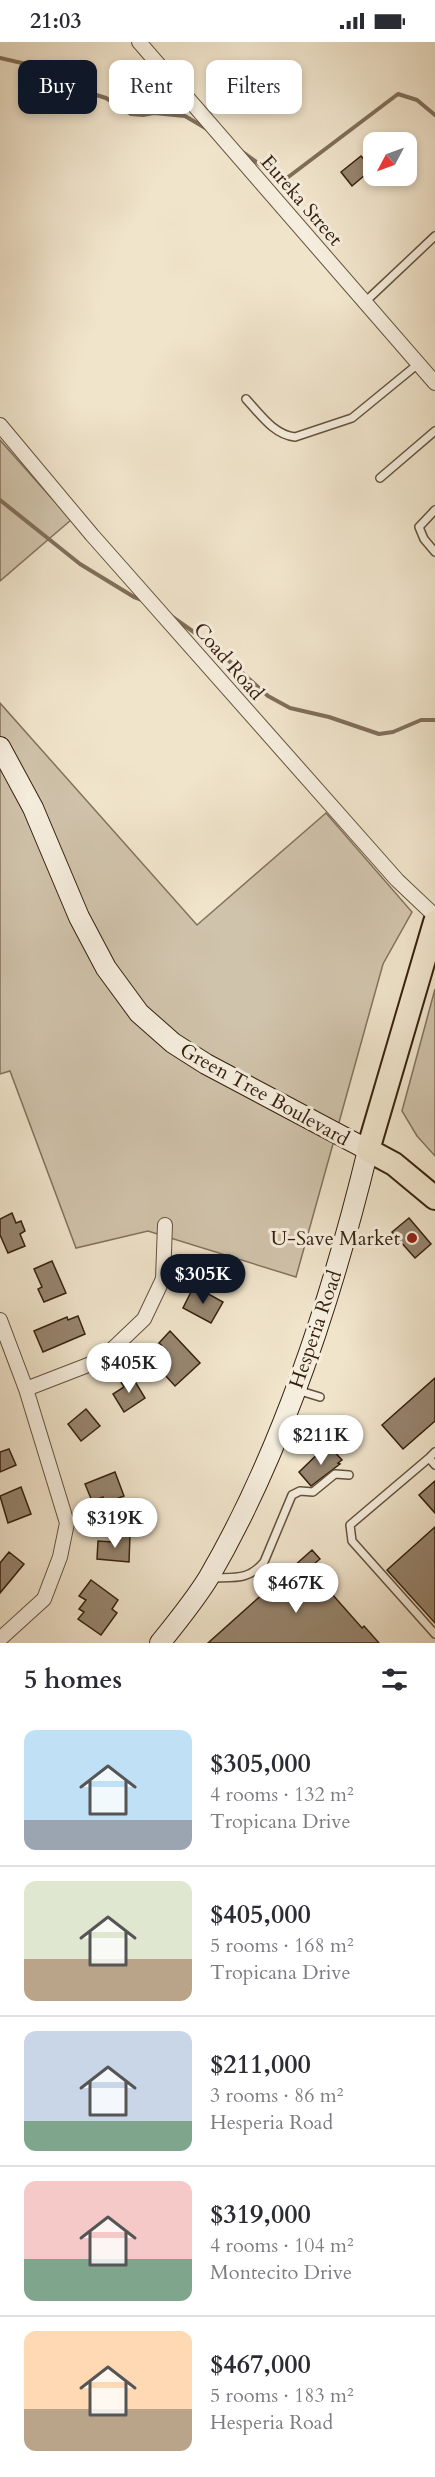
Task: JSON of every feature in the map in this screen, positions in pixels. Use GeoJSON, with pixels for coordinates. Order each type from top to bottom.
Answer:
{"type":"FeatureCollection","features":[{"type":"Feature","properties":{"kind":"main road","name":"Green Tree Boulevard"},"geometry":{"type":"LineString","coordinates":[[0,747],[33,808],[79,917],[106,968],[139,1013],[172,1043],[206,1064],[394,1164],[435,1198]]}},
{"type":"Feature","properties":{"kind":"main road","name":"Hesperia Road"},"geometry":{"type":"LineString","coordinates":[[160,1643],[208,1578],[271,1457],[348,1230],[368,1150],[435,922]]}},
{"type":"Feature","properties":{"kind":"street","name":"Eureka Street"},"geometry":{"type":"LineString","coordinates":[[139,42],[435,383]]}},
{"type":"Feature","properties":{"kind":"street","name":"Coad Road"},"geometry":{"type":"LineString","coordinates":[[0,425],[92,535],[396,880],[435,916]]}},
{"type":"Feature","properties":{"kind":"street"},"geometry":{"type":"LineString","coordinates":[[26,1389],[101,1360],[144,1319],[163,1279],[165,1225]]}},
{"type":"Feature","properties":{"kind":"street"},"geometry":{"type":"LineString","coordinates":[[0,1320],[26,1389],[67,1523],[60,1557],[44,1599],[0,1639]]}},
{"type":"Feature","properties":{"kind":"lane"},"geometry":{"type":"LineString","coordinates":[[365,302],[435,236]]}},
{"type":"Feature","properties":{"kind":"lane"},"geometry":{"type":"LineString","coordinates":[[246,399],[276,430],[285,436],[295,437],[352,418],[418,364]]}},
{"type":"Feature","properties":{"kind":"lane"},"geometry":{"type":"LineString","coordinates":[[380,477],[435,430]]}},
{"type":"Feature","properties":{"kind":"lane"},"geometry":{"type":"LineString","coordinates":[[435,510],[419,527],[435,552]]}},
{"type":"Feature","properties":{"kind":"lane"},"geometry":{"type":"LineString","coordinates":[[295,1389],[320,1397]]}},
{"type":"Feature","properties":{"kind":"lane"},"geometry":{"type":"LineString","coordinates":[[435,1452],[350,1525],[352,1541],[435,1634]]}},
{"type":"Feature","properties":{"kind":"lane"},"geometry":{"type":"LineString","coordinates":[[429,1458],[435,1465]]}},
{"type":"Feature","properties":{"kind":"lane"},"geometry":{"type":"LineString","coordinates":[[208,1578],[248,1577],[264,1562],[288,1501],[294,1493],[313,1492],[335,1474],[350,1475]]}},
{"type":"Feature","properties":{"kind":"shaded area"},"geometry":{"type":"Polygon","coordinates":[[[0,440],[71,520],[0,581],[0,440]]]}},
{"type":"Feature","properties":{"kind":"shaded area"},"geometry":{"type":"Polygon","coordinates":[[[0,703],[197,925],[326,813],[412,912],[383,964],[296,1277],[148,1231],[76,1248],[10,1071],[0,1074],[0,703]]]}},
{"type":"Feature","properties":{"kind":"shaded area"},"geometry":{"type":"Polygon","coordinates":[[[435,989],[435,1156],[417,1136],[402,1111],[435,989]]]}},
{"type":"Feature","properties":{"kind":"building"},"geometry":{"type":"Polygon","coordinates":[[[361,156],[363,158],[363,177],[352,186],[341,172],[361,156]]]}},
{"type":"Feature","properties":{"kind":"building"},"geometry":{"type":"Polygon","coordinates":[[[12,1213],[16,1223],[21,1221],[25,1231],[20,1234],[25,1246],[8,1253],[0,1235],[0,1219],[12,1213]]]}},
{"type":"Feature","properties":{"kind":"building","name":"U-Save Market"},"geometry":{"type":"Polygon","coordinates":[[[409,1218],[431,1244],[415,1258],[392,1232],[409,1218]]]}},
{"type":"Feature","properties":{"kind":"building"},"geometry":{"type":"Polygon","coordinates":[[[52,1261],[66,1293],[44,1302],[38,1289],[42,1287],[34,1269],[52,1261]]]}},
{"type":"Feature","properties":{"kind":"building"},"geometry":{"type":"Polygon","coordinates":[[[194,1286],[223,1302],[211,1323],[183,1308],[194,1286]]]}},
{"type":"Feature","properties":{"kind":"building"},"geometry":{"type":"Polygon","coordinates":[[[78,1316],[85,1334],[43,1352],[34,1331],[67,1317],[68,1320],[78,1316]]]}},
{"type":"Feature","properties":{"kind":"building"},"geometry":{"type":"Polygon","coordinates":[[[170,1331],[200,1363],[175,1386],[154,1363],[167,1351],[159,1343],[170,1331]]]}},
{"type":"Feature","properties":{"kind":"building"},"geometry":{"type":"Polygon","coordinates":[[[131,1375],[145,1398],[124,1412],[113,1394],[124,1387],[121,1382],[131,1375]]]}},
{"type":"Feature","properties":{"kind":"building"},"geometry":{"type":"Polygon","coordinates":[[[435,1378],[435,1421],[403,1449],[382,1425],[435,1378]]]}},
{"type":"Feature","properties":{"kind":"building"},"geometry":{"type":"Polygon","coordinates":[[[86,1409],[100,1426],[81,1441],[68,1424],[86,1409]]]}},
{"type":"Feature","properties":{"kind":"building"},"geometry":{"type":"Polygon","coordinates":[[[329,1446],[342,1460],[311,1486],[299,1472],[325,1447],[329,1446]]]}},
{"type":"Feature","properties":{"kind":"building"},"geometry":{"type":"Polygon","coordinates":[[[9,1449],[16,1465],[0,1472],[0,1452],[9,1449]]]}},
{"type":"Feature","properties":{"kind":"building"},"geometry":{"type":"Polygon","coordinates":[[[115,1472],[124,1496],[105,1503],[103,1497],[92,1501],[85,1484],[115,1472]]]}},
{"type":"Feature","properties":{"kind":"building"},"geometry":{"type":"Polygon","coordinates":[[[435,1481],[435,1513],[419,1495],[435,1481]]]}},
{"type":"Feature","properties":{"kind":"building"},"geometry":{"type":"Polygon","coordinates":[[[21,1487],[31,1514],[8,1523],[0,1496],[21,1487]]]}},
{"type":"Feature","properties":{"kind":"building"},"geometry":{"type":"Polygon","coordinates":[[[435,1527],[435,1623],[387,1570],[435,1527]]]}},
{"type":"Feature","properties":{"kind":"building"},"geometry":{"type":"Polygon","coordinates":[[[114,1534],[130,1535],[129,1562],[97,1559],[98,1541],[114,1542],[114,1534]]]}},
{"type":"Feature","properties":{"kind":"building"},"geometry":{"type":"Polygon","coordinates":[[[312,1550],[320,1559],[309,1568],[362,1628],[364,1626],[379,1643],[208,1643],[312,1550]]]}},
{"type":"Feature","properties":{"kind":"building"},"geometry":{"type":"Polygon","coordinates":[[[9,1552],[24,1564],[0,1593],[0,1563],[9,1552]]]}},
{"type":"Feature","properties":{"kind":"building"},"geometry":{"type":"Polygon","coordinates":[[[91,1580],[118,1600],[112,1609],[117,1613],[101,1635],[78,1619],[84,1612],[79,1609],[86,1600],[79,1596],[91,1580]]]}},
{"type":"Feature","properties":{"kind":"waterway"},"geometry":{"type":"LineString","coordinates":[[0,58],[26,64],[61,84],[106,98],[131,114],[154,113],[185,116],[207,129]]}},
{"type":"Feature","properties":{"kind":"waterway"},"geometry":{"type":"LineString","coordinates":[[241,151],[283,181],[398,94],[417,100],[435,115]]}},
{"type":"Feature","properties":{"kind":"waterway"},"geometry":{"type":"LineString","coordinates":[[0,500],[80,564],[134,597],[145,601]]}},
{"type":"Feature","properties":{"kind":"waterway"},"geometry":{"type":"LineString","coordinates":[[171,616],[208,642],[268,696],[290,708],[329,717],[379,734],[393,732],[421,720],[435,720]]}},
{"type":"Feature","properties":{"kind":"place","name":"U-Save Market"},"geometry":{"type":"Point","coordinates":[412,1238]}}]}
